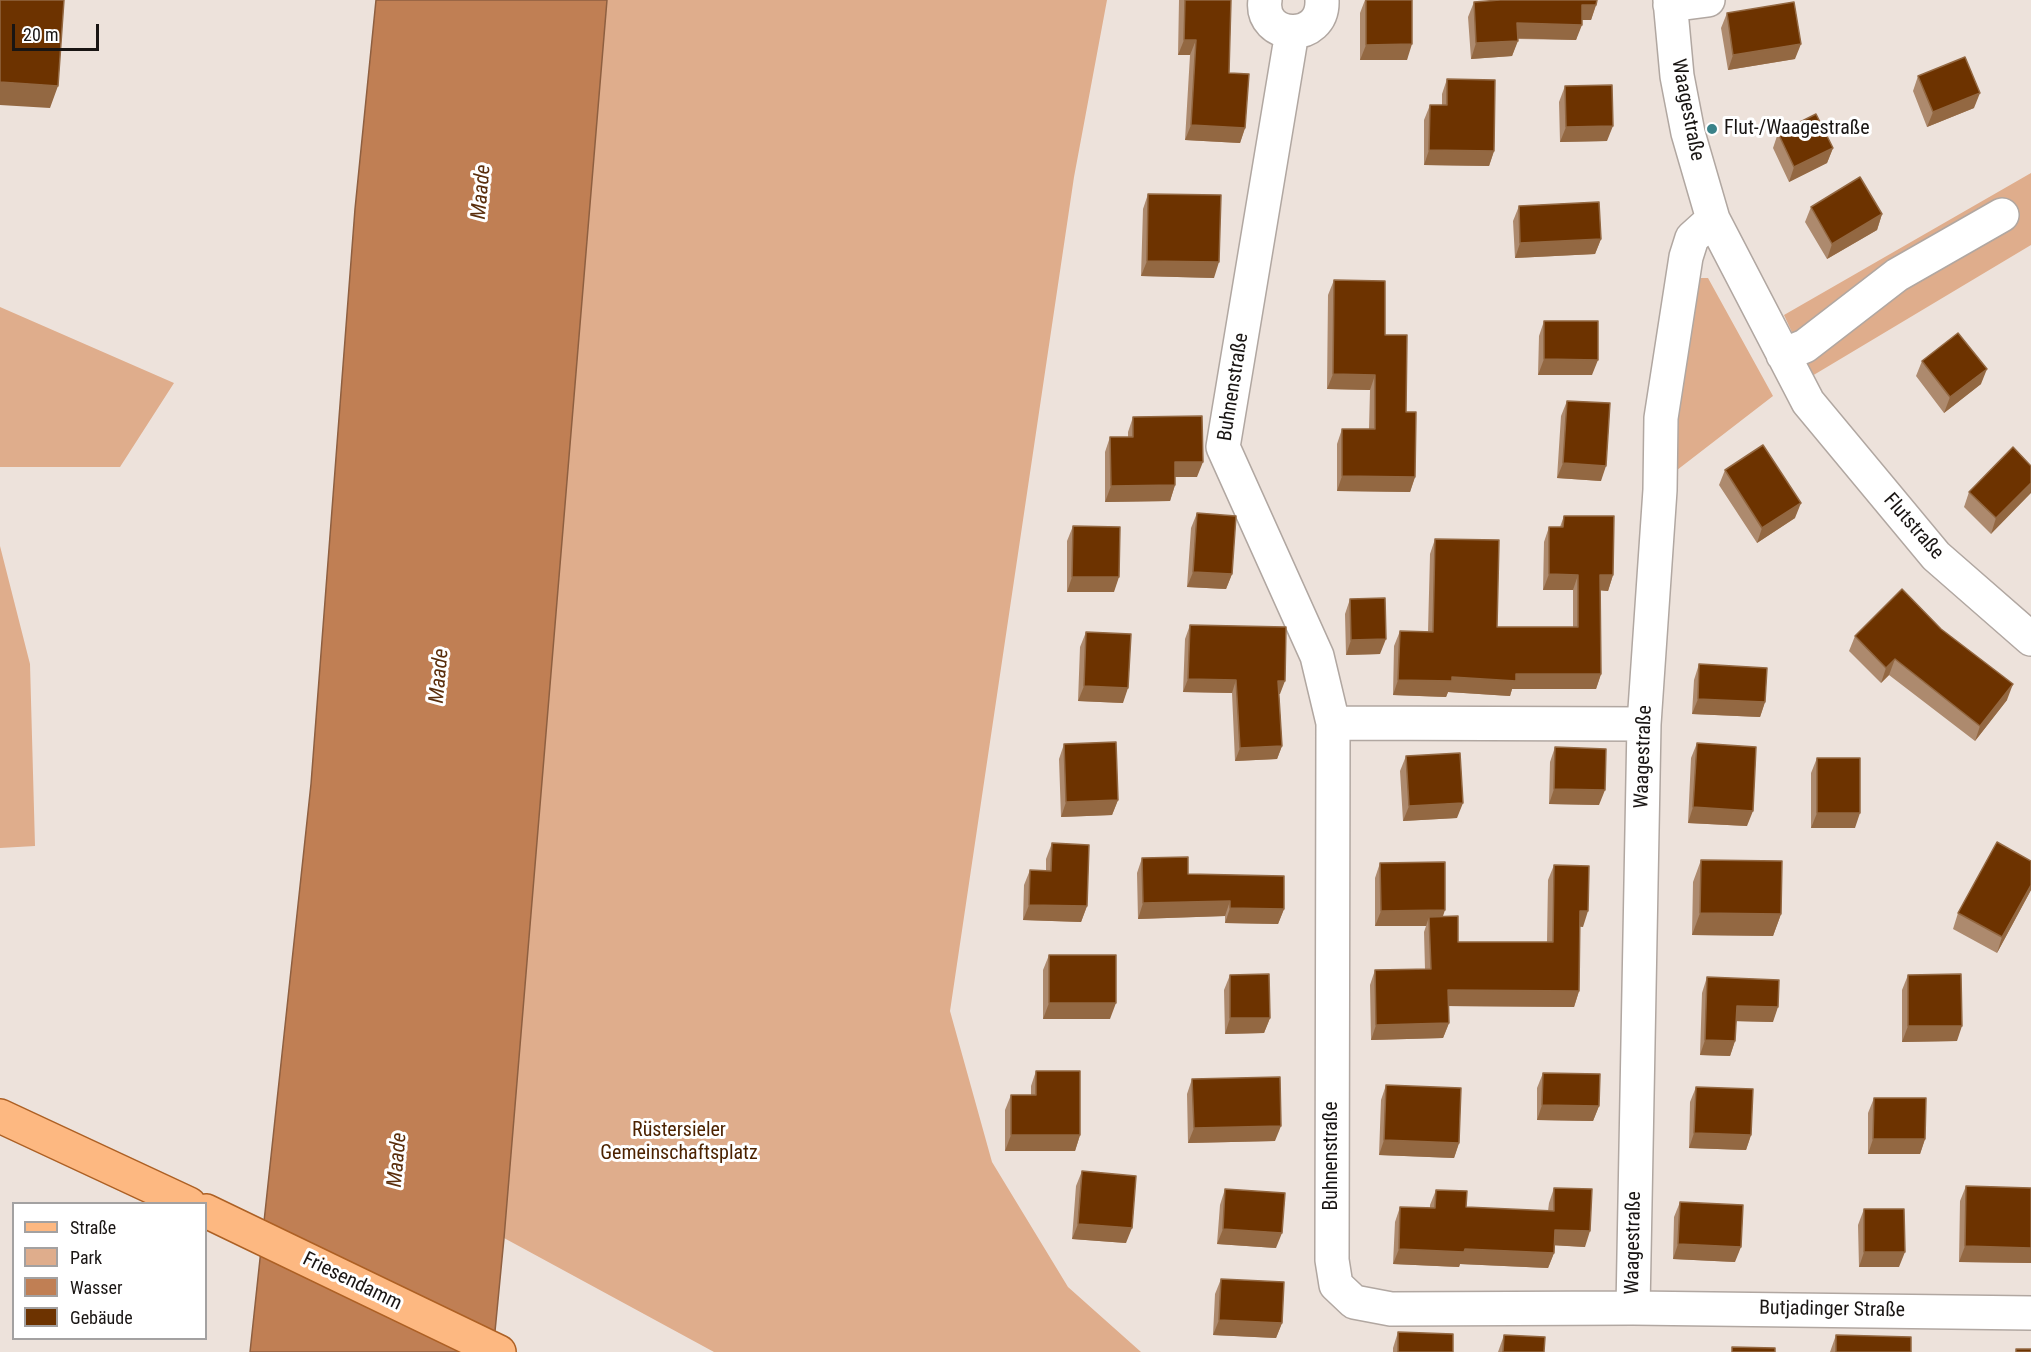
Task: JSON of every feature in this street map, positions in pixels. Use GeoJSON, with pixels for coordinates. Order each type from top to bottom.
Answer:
{"type":"FeatureCollection","features":[{"type":"Feature","properties":{"kind":"main road"},"geometry":{"type":"LineString","coordinates":[[0,1116],[187,1202]]}},
{"type":"Feature","properties":{"kind":"main road","name":"Friesendamm"},"geometry":{"type":"LineString","coordinates":[[207,1211],[499,1352]]}},
{"type":"Feature","properties":{"kind":"street"},"geometry":{"type":"LineString","coordinates":[[1265,0],[1266,13],[1270,22],[1281,30],[1292,32],[1304,30],[1314,24],[1322,8],[1322,0]]}},
{"type":"Feature","properties":{"kind":"street"},"geometry":{"type":"LineString","coordinates":[[1670,3],[1708,0]]}},
{"type":"Feature","properties":{"kind":"street","name":"Waagestraße"},"geometry":{"type":"LineString","coordinates":[[1670,3],[1677,76],[1688,133],[1713,219],[1808,402]]}},
{"type":"Feature","properties":{"kind":"street","name":"Buhnenstraße"},"geometry":{"type":"LineString","coordinates":[[1292,32],[1223,447],[1317,656],[1332,723],[1332,1260],[1336,1285],[1353,1302],[1391,1309],[1633,1308]]}},
{"type":"Feature","properties":{"kind":"street"},"geometry":{"type":"LineString","coordinates":[[1783,355],[1805,346],[1898,275],[2002,215]]}},
{"type":"Feature","properties":{"kind":"street","name":"Waagestraße"},"geometry":{"type":"LineString","coordinates":[[1633,1308],[1644,724],[1660,490],[1661,418],[1686,257],[1692,237],[1713,219]]}},
{"type":"Feature","properties":{"kind":"street","name":"Flutstraße"},"geometry":{"type":"LineString","coordinates":[[1808,402],[1936,556],[2031,639]]}},
{"type":"Feature","properties":{"kind":"street"},"geometry":{"type":"LineString","coordinates":[[1332,723],[1644,724]]}},
{"type":"Feature","properties":{"kind":"street","name":"Butjadinger Straße"},"geometry":{"type":"LineString","coordinates":[[1633,1308],[2031,1313]]}},
{"type":"Feature","properties":{"kind":"green space","name":"Rüstersieler Gemeinschaftsplatz"},"geometry":{"type":"Polygon","coordinates":[[[607,0],[1107,0],[1074,177],[950,1011],[992,1162],[1068,1287],[1141,1352],[714,1352],[504,1238],[607,0]]]}},
{"type":"Feature","properties":{"kind":"green space"},"geometry":{"type":"Polygon","coordinates":[[[2031,173],[2031,245],[1812,376],[1784,315],[2031,173]]]}},
{"type":"Feature","properties":{"kind":"green space"},"geometry":{"type":"Polygon","coordinates":[[[1688,278],[1708,278],[1773,396],[1668,477],[1688,278]]]}},
{"type":"Feature","properties":{"kind":"green space"},"geometry":{"type":"Polygon","coordinates":[[[0,307],[174,383],[120,467],[0,467],[0,307]]]}},
{"type":"Feature","properties":{"kind":"green space"},"geometry":{"type":"Polygon","coordinates":[[[0,546],[30,664],[35,846],[0,848],[0,546]]]}},
{"type":"Feature","properties":{"kind":"water","name":"Maade"},"geometry":{"type":"Polygon","coordinates":[[[376,0],[607,0],[504,1238],[493,1352],[250,1352],[311,784],[355,209],[376,0]]]}},
{"type":"Feature","properties":{"kind":"building"},"geometry":{"type":"Polygon","coordinates":[[[0,0],[64,0],[58,86],[0,82],[0,0]]]}},
{"type":"Feature","properties":{"kind":"building"},"geometry":{"type":"Polygon","coordinates":[[[1185,0],[1231,0],[1229,73],[1249,74],[1245,128],[1191,125],[1196,40],[1184,40],[1185,0]]]}},
{"type":"Feature","properties":{"kind":"building"},"geometry":{"type":"Polygon","coordinates":[[[1366,0],[1412,0],[1412,44],[1366,45],[1366,0]]]}},
{"type":"Feature","properties":{"kind":"building"},"geometry":{"type":"Polygon","coordinates":[[[1597,0],[1596,5],[1582,5],[1582,25],[1517,23],[1518,41],[1476,43],[1474,2],[1597,0]]]}},
{"type":"Feature","properties":{"kind":"building"},"geometry":{"type":"Polygon","coordinates":[[[1794,2],[1801,44],[1733,55],[1727,13],[1794,2]]]}},
{"type":"Feature","properties":{"kind":"building"},"geometry":{"type":"Polygon","coordinates":[[[1965,57],[1980,93],[1933,112],[1918,76],[1965,57]]]}},
{"type":"Feature","properties":{"kind":"building"},"geometry":{"type":"Polygon","coordinates":[[[1447,79],[1495,80],[1494,151],[1429,150],[1430,105],[1447,105],[1447,79]]]}},
{"type":"Feature","properties":{"kind":"building"},"geometry":{"type":"Polygon","coordinates":[[[1612,85],[1613,126],[1566,127],[1565,86],[1612,85]]]}},
{"type":"Feature","properties":{"kind":"building"},"geometry":{"type":"Polygon","coordinates":[[[1816,114],[1833,148],[1794,167],[1778,133],[1816,114]]]}},
{"type":"Feature","properties":{"kind":"building"},"geometry":{"type":"Polygon","coordinates":[[[1860,177],[1882,214],[1832,244],[1811,207],[1860,177]]]}},
{"type":"Feature","properties":{"kind":"building"},"geometry":{"type":"Polygon","coordinates":[[[1148,194],[1221,195],[1219,262],[1147,261],[1148,194]]]}},
{"type":"Feature","properties":{"kind":"building"},"geometry":{"type":"Polygon","coordinates":[[[1599,202],[1601,239],[1520,243],[1519,206],[1599,202]]]}},
{"type":"Feature","properties":{"kind":"building"},"geometry":{"type":"Polygon","coordinates":[[[1334,280],[1385,281],[1385,335],[1407,335],[1406,412],[1416,412],[1415,477],[1342,476],[1342,429],[1375,429],[1375,375],[1333,374],[1334,280]]]}},
{"type":"Feature","properties":{"kind":"building"},"geometry":{"type":"Polygon","coordinates":[[[1544,321],[1598,321],[1598,360],[1544,359],[1544,321]]]}},
{"type":"Feature","properties":{"kind":"building"},"geometry":{"type":"Polygon","coordinates":[[[1958,333],[1987,369],[1950,397],[1922,361],[1958,333]]]}},
{"type":"Feature","properties":{"kind":"building"},"geometry":{"type":"Polygon","coordinates":[[[1567,401],[1610,403],[1606,466],[1563,463],[1567,401]]]}},
{"type":"Feature","properties":{"kind":"building"},"geometry":{"type":"Polygon","coordinates":[[[1202,416],[1203,462],[1175,462],[1175,485],[1111,486],[1110,437],[1133,437],[1133,417],[1202,416]]]}},
{"type":"Feature","properties":{"kind":"building"},"geometry":{"type":"Polygon","coordinates":[[[1763,445],[1801,503],[1762,528],[1725,470],[1763,445]]]}},
{"type":"Feature","properties":{"kind":"building"},"geometry":{"type":"Polygon","coordinates":[[[2013,447],[2031,466],[2031,483],[1996,518],[1969,492],[2013,447]]]}},
{"type":"Feature","properties":{"kind":"building"},"geometry":{"type":"Polygon","coordinates":[[[1197,513],[1236,516],[1232,574],[1193,572],[1197,513]]]}},
{"type":"Feature","properties":{"kind":"building"},"geometry":{"type":"Polygon","coordinates":[[[1564,516],[1614,516],[1613,575],[1600,575],[1601,674],[1516,674],[1516,681],[1452,677],[1452,681],[1398,680],[1400,631],[1433,632],[1435,539],[1499,540],[1497,627],[1578,627],[1578,575],[1549,574],[1549,527],[1563,527],[1564,516]]]}},
{"type":"Feature","properties":{"kind":"building"},"geometry":{"type":"Polygon","coordinates":[[[1073,526],[1120,527],[1119,577],[1072,577],[1073,526]]]}},
{"type":"Feature","properties":{"kind":"building"},"geometry":{"type":"Polygon","coordinates":[[[1902,589],[1941,629],[2013,684],[1980,726],[1895,659],[1886,668],[1855,636],[1902,589]]]}},
{"type":"Feature","properties":{"kind":"building"},"geometry":{"type":"Polygon","coordinates":[[[1385,598],[1386,639],[1351,640],[1350,599],[1385,598]]]}},
{"type":"Feature","properties":{"kind":"building"},"geometry":{"type":"Polygon","coordinates":[[[1190,625],[1286,627],[1285,681],[1278,681],[1282,746],[1240,748],[1236,680],[1188,679],[1190,625]]]}},
{"type":"Feature","properties":{"kind":"building"},"geometry":{"type":"Polygon","coordinates":[[[1086,632],[1131,634],[1128,688],[1084,686],[1086,632]]]}},
{"type":"Feature","properties":{"kind":"building"},"geometry":{"type":"Polygon","coordinates":[[[1699,664],[1767,668],[1765,702],[1698,699],[1699,664]]]}},
{"type":"Feature","properties":{"kind":"building"},"geometry":{"type":"Polygon","coordinates":[[[1116,742],[1118,800],[1066,802],[1064,744],[1116,742]]]}},
{"type":"Feature","properties":{"kind":"building"},"geometry":{"type":"Polygon","coordinates":[[[1697,743],[1756,747],[1753,811],[1693,807],[1697,743]]]}},
{"type":"Feature","properties":{"kind":"building"},"geometry":{"type":"Polygon","coordinates":[[[1555,747],[1606,749],[1605,790],[1554,789],[1555,747]]]}},
{"type":"Feature","properties":{"kind":"building"},"geometry":{"type":"Polygon","coordinates":[[[1460,753],[1463,803],[1409,806],[1406,756],[1460,753]]]}},
{"type":"Feature","properties":{"kind":"building"},"geometry":{"type":"Polygon","coordinates":[[[1817,758],[1860,758],[1860,813],[1817,813],[1817,758]]]}},
{"type":"Feature","properties":{"kind":"building"},"geometry":{"type":"Polygon","coordinates":[[[1997,842],[2031,861],[2031,885],[2002,937],[1958,913],[1997,842]]]}},
{"type":"Feature","properties":{"kind":"building"},"geometry":{"type":"Polygon","coordinates":[[[1052,843],[1089,845],[1087,906],[1029,905],[1030,870],[1051,871],[1052,843]]]}},
{"type":"Feature","properties":{"kind":"building"},"geometry":{"type":"Polygon","coordinates":[[[1188,857],[1188,874],[1284,876],[1284,909],[1230,908],[1230,901],[1143,903],[1142,858],[1188,857]]]}},
{"type":"Feature","properties":{"kind":"building"},"geometry":{"type":"Polygon","coordinates":[[[1701,860],[1782,861],[1781,914],[1700,913],[1701,860]]]}},
{"type":"Feature","properties":{"kind":"building"},"geometry":{"type":"Polygon","coordinates":[[[1445,862],[1445,910],[1381,911],[1380,863],[1445,862]]]}},
{"type":"Feature","properties":{"kind":"building"},"geometry":{"type":"Polygon","coordinates":[[[1554,865],[1589,866],[1588,911],[1580,911],[1579,991],[1448,990],[1449,1023],[1376,1025],[1375,970],[1431,969],[1429,917],[1458,916],[1458,942],[1553,942],[1554,865]]]}},
{"type":"Feature","properties":{"kind":"building"},"geometry":{"type":"Polygon","coordinates":[[[1049,955],[1116,955],[1116,1003],[1049,1003],[1049,955]]]}},
{"type":"Feature","properties":{"kind":"building"},"geometry":{"type":"Polygon","coordinates":[[[1269,974],[1270,1018],[1230,1018],[1230,975],[1269,974]]]}},
{"type":"Feature","properties":{"kind":"building"},"geometry":{"type":"Polygon","coordinates":[[[1961,974],[1962,1026],[1908,1026],[1908,975],[1961,974]]]}},
{"type":"Feature","properties":{"kind":"building"},"geometry":{"type":"Polygon","coordinates":[[[1707,977],[1779,980],[1778,1007],[1737,1006],[1735,1041],[1705,1040],[1707,977]]]}},
{"type":"Feature","properties":{"kind":"building"},"geometry":{"type":"Polygon","coordinates":[[[1036,1071],[1080,1071],[1080,1135],[1011,1135],[1011,1095],[1036,1095],[1036,1071]]]}},
{"type":"Feature","properties":{"kind":"building"},"geometry":{"type":"Polygon","coordinates":[[[1543,1073],[1600,1074],[1599,1106],[1542,1105],[1543,1073]]]}},
{"type":"Feature","properties":{"kind":"building"},"geometry":{"type":"Polygon","coordinates":[[[1280,1077],[1281,1126],[1194,1128],[1192,1079],[1280,1077]]]}},
{"type":"Feature","properties":{"kind":"building"},"geometry":{"type":"Polygon","coordinates":[[[1386,1085],[1461,1088],[1459,1143],[1384,1140],[1386,1085]]]}},
{"type":"Feature","properties":{"kind":"building"},"geometry":{"type":"Polygon","coordinates":[[[1696,1087],[1753,1089],[1751,1135],[1694,1133],[1696,1087]]]}},
{"type":"Feature","properties":{"kind":"building"},"geometry":{"type":"Polygon","coordinates":[[[1874,1098],[1926,1098],[1925,1139],[1873,1139],[1874,1098]]]}},
{"type":"Feature","properties":{"kind":"building"},"geometry":{"type":"Polygon","coordinates":[[[1082,1171],[1136,1176],[1132,1228],[1078,1224],[1082,1171]]]}},
{"type":"Feature","properties":{"kind":"building"},"geometry":{"type":"Polygon","coordinates":[[[1966,1186],[2031,1188],[2031,1248],[1965,1246],[1966,1186]]]}},
{"type":"Feature","properties":{"kind":"building"},"geometry":{"type":"Polygon","coordinates":[[[1554,1188],[1592,1189],[1590,1231],[1555,1230],[1554,1253],[1399,1249],[1400,1207],[1435,1208],[1436,1190],[1467,1191],[1466,1207],[1554,1211],[1554,1188]]]}},
{"type":"Feature","properties":{"kind":"building"},"geometry":{"type":"Polygon","coordinates":[[[1225,1189],[1285,1193],[1282,1233],[1223,1229],[1225,1189]]]}},
{"type":"Feature","properties":{"kind":"building"},"geometry":{"type":"Polygon","coordinates":[[[1680,1202],[1743,1205],[1741,1247],[1678,1244],[1680,1202]]]}},
{"type":"Feature","properties":{"kind":"building"},"geometry":{"type":"Polygon","coordinates":[[[1864,1209],[1904,1209],[1905,1252],[1864,1252],[1864,1209]]]}},
{"type":"Feature","properties":{"kind":"building"},"geometry":{"type":"Polygon","coordinates":[[[1221,1279],[1284,1282],[1282,1323],[1219,1320],[1221,1279]]]}},
{"type":"Feature","properties":{"kind":"building"},"geometry":{"type":"Polygon","coordinates":[[[1398,1332],[1453,1334],[1453,1352],[1398,1352],[1398,1332]]]}},
{"type":"Feature","properties":{"kind":"building"},"geometry":{"type":"Polygon","coordinates":[[[1504,1335],[1545,1337],[1544,1352],[1503,1352],[1504,1335]]]}},
{"type":"Feature","properties":{"kind":"building"},"geometry":{"type":"Polygon","coordinates":[[[1836,1335],[1911,1337],[1911,1352],[1836,1352],[1836,1335]]]}},
{"type":"Feature","properties":{"kind":"building"},"geometry":{"type":"Polygon","coordinates":[[[1732,1347],[1775,1348],[1775,1352],[1732,1352],[1732,1347]]]}},
{"type":"Feature","properties":{"kind":"building"},"geometry":{"type":"Polygon","coordinates":[[[2016,1349],[2031,1349],[2031,1352],[2016,1352],[2016,1349]]]}},
{"type":"Feature","properties":{"kind":"place","name":"Flut-/Waagestraße"},"geometry":{"type":"Point","coordinates":[1712,129]}}]}
